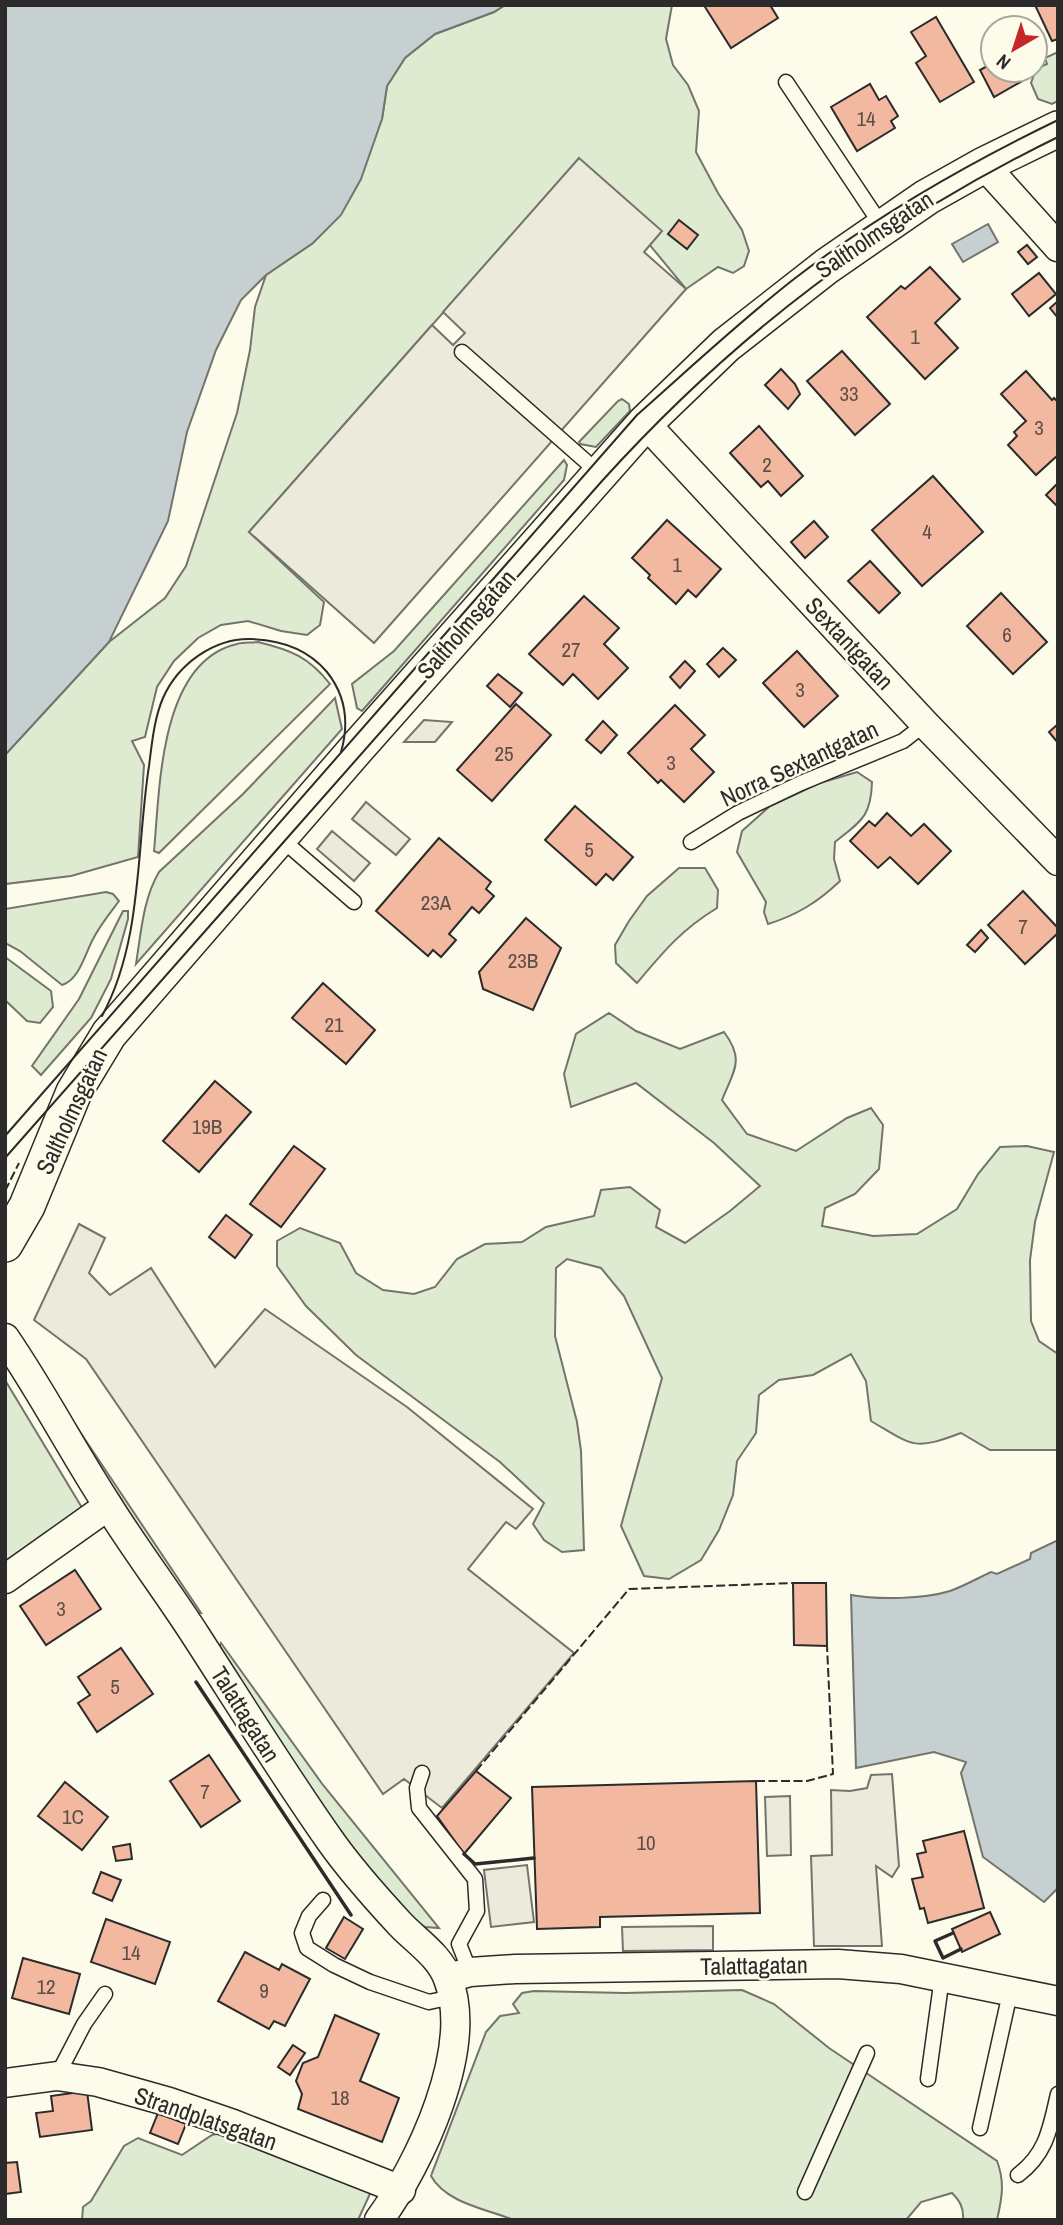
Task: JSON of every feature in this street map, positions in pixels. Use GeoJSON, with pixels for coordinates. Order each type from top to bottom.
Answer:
{"type":"FeatureCollection","features":[{"type":"Feature","properties":{"kind":"street","name":"Saltholmsgatan"},"geometry":{"type":"LineString","coordinates":[[5,1244],[27,1206],[78,1084],[109,1034],[279,837],[645,423],[758,318],[882,226],[984,164],[1058,129]]}},
{"type":"Feature","properties":{"kind":"street"},"geometry":{"type":"LineString","coordinates":[[984,164],[1058,247]]}},
{"type":"Feature","properties":{"kind":"street","name":"Sextantgatan"},"geometry":{"type":"LineString","coordinates":[[645,423],[925,724],[1058,861]]}},
{"type":"Feature","properties":{"kind":"street","name":"Talattagatan"},"geometry":{"type":"LineString","coordinates":[[5,1338],[108,1506],[334,1846],[401,1926],[457,1982],[515,1969],[838,1964],[901,1969],[1058,2001]]}},
{"type":"Feature","properties":{"kind":"street"},"geometry":{"type":"LineString","coordinates":[[5,1579],[108,1506]]}},
{"type":"Feature","properties":{"kind":"street"},"geometry":{"type":"LineString","coordinates":[[380,2220],[401,2190],[428,2133],[449,2076],[454,2050],[457,1982]]}},
{"type":"Feature","properties":{"kind":"street","name":"Strandplatsgatan"},"geometry":{"type":"LineString","coordinates":[[5,2083],[57,2076],[88,2080],[169,2102],[233,2124],[401,2190]]}},
{"type":"Feature","properties":{"kind":"lane"},"geometry":{"type":"LineString","coordinates":[[786,82],[882,226]]}},
{"type":"Feature","properties":{"kind":"lane"},"geometry":{"type":"LineString","coordinates":[[462,352],[599,473]]}},
{"type":"Feature","properties":{"kind":"lane","name":"Norra Sextantgatan"},"geometry":{"type":"LineString","coordinates":[[691,842],[751,807],[903,741],[925,724]]}},
{"type":"Feature","properties":{"kind":"lane"},"geometry":{"type":"LineString","coordinates":[[279,837],[354,902]]}},
{"type":"Feature","properties":{"kind":"lane"},"geometry":{"type":"LineString","coordinates":[[323,1900],[309,1916],[302,1933],[307,1948],[334,1965],[370,1982],[429,2002],[457,1982],[459,1944],[477,1910],[475,1879],[419,1808],[417,1788],[422,1773]]}},
{"type":"Feature","properties":{"kind":"lane"},"geometry":{"type":"LineString","coordinates":[[928,2078],[942,1977]]}},
{"type":"Feature","properties":{"kind":"lane"},"geometry":{"type":"LineString","coordinates":[[980,2128],[1010,1993]]}},
{"type":"Feature","properties":{"kind":"lane"},"geometry":{"type":"LineString","coordinates":[[57,2076],[85,2024],[105,1994]]}},
{"type":"Feature","properties":{"kind":"lane"},"geometry":{"type":"LineString","coordinates":[[805,2192],[867,2053]]}},
{"type":"Feature","properties":{"kind":"lane"},"geometry":{"type":"LineString","coordinates":[[1018,2175],[1033,2164],[1042,2150],[1058,2094]]}},
{"type":"Feature","properties":{"kind":"green space"},"geometry":{"type":"Polygon","coordinates":[[[505,5],[672,5],[666,39],[673,65],[688,85],[699,111],[696,152],[742,230],[749,251],[744,266],[733,273],[718,267],[686,289],[579,159],[249,532],[324,602],[320,625],[307,635],[281,631],[248,621],[221,625],[198,638],[174,661],[157,687],[145,737],[132,741],[144,765],[138,857],[71,876],[5,884],[5,755],[109,642],[165,598],[186,566],[237,413],[250,350],[255,307],[266,275],[313,243],[382,119],[387,86],[405,58],[435,34],[494,12],[505,5]]]}},
{"type":"Feature","properties":{"kind":"green space"},"geometry":{"type":"Polygon","coordinates":[[[1058,52],[1058,101],[1052,104],[1038,99],[1031,84],[1049,84],[1049,56],[1058,52]]]}},
{"type":"Feature","properties":{"kind":"green space"},"geometry":{"type":"Polygon","coordinates":[[[622,399],[629,404],[630,411],[596,447],[580,444],[579,442],[622,399]]]}},
{"type":"Feature","properties":{"kind":"green space"},"geometry":{"type":"Polygon","coordinates":[[[564,460],[567,465],[564,480],[362,711],[357,708],[352,684],[394,651],[564,460]]]}},
{"type":"Feature","properties":{"kind":"green space"},"geometry":{"type":"Polygon","coordinates":[[[258,642],[280,648],[307,661],[330,684],[159,853],[154,851],[162,763],[168,731],[178,701],[192,675],[211,656],[237,644],[258,642]]]}},
{"type":"Feature","properties":{"kind":"green space"},"geometry":{"type":"Polygon","coordinates":[[[335,698],[342,729],[136,964],[146,905],[159,872],[243,794],[335,698]]]}},
{"type":"Feature","properties":{"kind":"green space"},"geometry":{"type":"Polygon","coordinates":[[[857,772],[872,782],[871,794],[863,817],[835,842],[834,859],[840,881],[807,907],[768,924],[764,912],[766,902],[737,852],[742,831],[770,806],[820,783],[857,772]]]}},
{"type":"Feature","properties":{"kind":"green space"},"geometry":{"type":"Polygon","coordinates":[[[679,868],[705,868],[718,890],[717,908],[683,933],[637,983],[616,963],[615,945],[647,896],[679,868]]]}},
{"type":"Feature","properties":{"kind":"green space"},"geometry":{"type":"Polygon","coordinates":[[[106,892],[113,894],[119,901],[96,934],[77,972],[68,982],[62,985],[20,951],[5,943],[5,909],[106,892]]]}},
{"type":"Feature","properties":{"kind":"green space"},"geometry":{"type":"Polygon","coordinates":[[[123,911],[128,911],[128,919],[111,979],[91,1018],[41,1075],[32,1066],[79,999],[123,911]]]}},
{"type":"Feature","properties":{"kind":"green space"},"geometry":{"type":"Polygon","coordinates":[[[5,957],[51,991],[53,1007],[40,1023],[27,1021],[5,1000],[5,957]]]}},
{"type":"Feature","properties":{"kind":"green space"},"geometry":{"type":"Polygon","coordinates":[[[609,1013],[636,1031],[680,1049],[724,1032],[736,1058],[722,1100],[747,1134],[796,1151],[847,1118],[871,1108],[883,1125],[879,1169],[855,1194],[825,1208],[822,1226],[873,1236],[917,1234],[957,1209],[978,1174],[1000,1147],[1027,1146],[1054,1152],[1035,1222],[1030,1260],[1031,1321],[1039,1341],[1058,1354],[1058,1450],[990,1450],[961,1433],[923,1444],[906,1441],[871,1421],[866,1381],[851,1354],[813,1375],[779,1380],[759,1395],[756,1433],[737,1461],[733,1495],[719,1530],[701,1560],[669,1579],[644,1576],[621,1526],[662,1378],[624,1296],[601,1268],[567,1259],[556,1268],[555,1336],[577,1422],[581,1451],[584,1550],[562,1552],[544,1540],[533,1524],[544,1503],[500,1462],[356,1355],[306,1306],[277,1266],[277,1241],[300,1228],[340,1243],[356,1273],[383,1290],[414,1294],[435,1287],[457,1259],[485,1244],[522,1242],[546,1227],[594,1216],[601,1190],[630,1187],[660,1210],[656,1227],[685,1243],[760,1186],[714,1143],[636,1083],[571,1107],[564,1074],[576,1034],[609,1013]]]}},
{"type":"Feature","properties":{"kind":"green space"},"geometry":{"type":"Polygon","coordinates":[[[5,1380],[84,1511],[5,1565],[5,1380]]]}},
{"type":"Feature","properties":{"kind":"green space"},"geometry":{"type":"Polygon","coordinates":[[[64,1408],[201,1613],[187,1611],[64,1408]]]}},
{"type":"Feature","properties":{"kind":"green space"},"geometry":{"type":"Polygon","coordinates":[[[221,1643],[323,1785],[439,1928],[425,1927],[417,1923],[387,1893],[335,1825],[219,1648],[221,1643]]]}},
{"type":"Feature","properties":{"kind":"green space"},"geometry":{"type":"Polygon","coordinates":[[[742,1990],[774,2004],[829,2048],[997,2161],[1002,2190],[997,2220],[963,2220],[961,2205],[952,2193],[921,2202],[906,2220],[514,2220],[456,2199],[446,2193],[431,2176],[486,2032],[500,2016],[519,2013],[513,2004],[522,1993],[742,1990]]]}},
{"type":"Feature","properties":{"kind":"green space"},"geometry":{"type":"Polygon","coordinates":[[[228,2131],[374,2185],[358,2220],[82,2220],[83,2207],[91,2201],[124,2146],[138,2138],[182,2155],[212,2135],[228,2131]]]}},
{"type":"Feature","properties":{"kind":"shaded area"},"geometry":{"type":"Polygon","coordinates":[[[5,5],[505,5],[494,12],[435,34],[405,58],[387,86],[382,119],[361,179],[341,215],[313,243],[266,275],[241,300],[216,350],[187,432],[168,521],[109,642],[5,755],[5,5]]]}},
{"type":"Feature","properties":{"kind":"shaded area"},"geometry":{"type":"Polygon","coordinates":[[[579,158],[662,231],[644,252],[686,289],[374,643],[249,532],[432,325],[453,345],[465,333],[443,312],[579,158]]]}},
{"type":"Feature","properties":{"kind":"shaded area"},"geometry":{"type":"Polygon","coordinates":[[[988,224],[998,242],[963,262],[952,244],[988,224]]]}},
{"type":"Feature","properties":{"kind":"shaded area"},"geometry":{"type":"Polygon","coordinates":[[[424,720],[452,722],[435,742],[404,742],[424,720]]]}},
{"type":"Feature","properties":{"kind":"shaded area"},"geometry":{"type":"Polygon","coordinates":[[[366,802],[410,839],[396,855],[352,819],[366,802]]]}},
{"type":"Feature","properties":{"kind":"shaded area"},"geometry":{"type":"Polygon","coordinates":[[[332,831],[370,863],[354,881],[317,849],[332,831]]]}},
{"type":"Feature","properties":{"kind":"shaded area"},"geometry":{"type":"Polygon","coordinates":[[[79,1224],[105,1238],[89,1273],[110,1295],[151,1268],[215,1367],[265,1309],[407,1407],[533,1509],[516,1529],[506,1522],[468,1569],[574,1653],[442,1808],[404,1779],[383,1794],[86,1359],[34,1320],[79,1224]]]}},
{"type":"Feature","properties":{"kind":"shaded area"},"geometry":{"type":"Polygon","coordinates":[[[1058,1540],[1058,1888],[1044,1902],[983,1857],[961,1773],[966,1762],[934,1752],[856,1768],[851,1595],[901,1598],[950,1591],[991,1572],[997,1574],[1030,1559],[1031,1553],[1058,1540]]]}},
{"type":"Feature","properties":{"kind":"shaded area"},"geometry":{"type":"Polygon","coordinates":[[[892,1774],[899,1866],[892,1877],[876,1866],[882,1946],[814,1946],[811,1856],[832,1855],[831,1790],[867,1788],[871,1775],[892,1774]]]}},
{"type":"Feature","properties":{"kind":"shaded area"},"geometry":{"type":"Polygon","coordinates":[[[790,1796],[791,1855],[767,1856],[765,1797],[790,1796]]]}},
{"type":"Feature","properties":{"kind":"shaded area"},"geometry":{"type":"Polygon","coordinates":[[[527,1865],[534,1922],[491,1927],[484,1870],[527,1865]]]}},
{"type":"Feature","properties":{"kind":"shaded area"},"geometry":{"type":"Polygon","coordinates":[[[713,1926],[713,1950],[623,1951],[622,1927],[713,1926]]]}},
{"type":"Feature","properties":{"kind":"building"},"geometry":{"type":"Polygon","coordinates":[[[770,5],[778,18],[731,48],[705,7],[770,5]]]}},
{"type":"Feature","properties":{"kind":"building"},"geometry":{"type":"Polygon","coordinates":[[[1035,5],[1058,5],[1058,39],[1052,41],[1049,35],[1049,14],[1039,14],[1035,5]]]}},
{"type":"Feature","properties":{"kind":"building"},"geometry":{"type":"Polygon","coordinates":[[[936,17],[974,82],[940,102],[916,63],[926,56],[911,32],[936,17]]]}},
{"type":"Feature","properties":{"kind":"building"},"geometry":{"type":"Polygon","coordinates":[[[870,84],[879,100],[886,96],[898,116],[891,121],[895,128],[857,151],[831,107],[870,84]]]}},
{"type":"Feature","properties":{"kind":"building"},"geometry":{"type":"Polygon","coordinates":[[[987,84],[1017,84],[994,97],[987,84]]]}},
{"type":"Feature","properties":{"kind":"building"},"geometry":{"type":"Polygon","coordinates":[[[679,220],[698,235],[687,249],[668,234],[679,220]]]}},
{"type":"Feature","properties":{"kind":"building"},"geometry":{"type":"Polygon","coordinates":[[[1027,245],[1037,257],[1028,264],[1018,252],[1027,245]]]}},
{"type":"Feature","properties":{"kind":"building"},"geometry":{"type":"Polygon","coordinates":[[[930,267],[960,299],[935,323],[958,348],[925,379],[867,317],[901,286],[905,289],[930,267]]]}},
{"type":"Feature","properties":{"kind":"building"},"geometry":{"type":"Polygon","coordinates":[[[1039,273],[1056,294],[1029,316],[1012,294],[1039,273]]]}},
{"type":"Feature","properties":{"kind":"building"},"geometry":{"type":"Polygon","coordinates":[[[1058,301],[1058,318],[1050,308],[1058,301]]]}},
{"type":"Feature","properties":{"kind":"building"},"geometry":{"type":"Polygon","coordinates":[[[842,351],[890,404],[855,435],[807,381],[842,351]]]}},
{"type":"Feature","properties":{"kind":"building"},"geometry":{"type":"Polygon","coordinates":[[[781,369],[800,394],[788,409],[765,385],[781,369]]]}},
{"type":"Feature","properties":{"kind":"building"},"geometry":{"type":"Polygon","coordinates":[[[1026,371],[1052,400],[1054,398],[1058,402],[1058,455],[1036,475],[1008,445],[1017,436],[1014,432],[1026,421],[1001,394],[1026,371]]]}},
{"type":"Feature","properties":{"kind":"building"},"geometry":{"type":"Polygon","coordinates":[[[759,426],[803,476],[781,496],[768,481],[761,487],[730,453],[759,426]]]}},
{"type":"Feature","properties":{"kind":"building"},"geometry":{"type":"Polygon","coordinates":[[[933,476],[983,532],[922,586],[872,530],[933,476]]]}},
{"type":"Feature","properties":{"kind":"building"},"geometry":{"type":"Polygon","coordinates":[[[1058,483],[1058,507],[1046,495],[1058,483]]]}},
{"type":"Feature","properties":{"kind":"building"},"geometry":{"type":"Polygon","coordinates":[[[667,520],[721,569],[696,597],[688,590],[676,604],[648,578],[650,575],[632,558],[667,520]]]}},
{"type":"Feature","properties":{"kind":"building"},"geometry":{"type":"Polygon","coordinates":[[[814,521],[828,537],[805,558],[791,542],[814,521]]]}},
{"type":"Feature","properties":{"kind":"building"},"geometry":{"type":"Polygon","coordinates":[[[870,561],[900,593],[879,613],[848,581],[870,561]]]}},
{"type":"Feature","properties":{"kind":"building"},"geometry":{"type":"Polygon","coordinates":[[[1001,593],[1047,642],[1013,674],[967,626],[1001,593]]]}},
{"type":"Feature","properties":{"kind":"building"},"geometry":{"type":"Polygon","coordinates":[[[584,596],[619,628],[604,644],[628,668],[598,699],[573,674],[563,685],[529,654],[584,596]]]}},
{"type":"Feature","properties":{"kind":"building"},"geometry":{"type":"Polygon","coordinates":[[[723,648],[736,660],[719,677],[707,664],[723,648]]]}},
{"type":"Feature","properties":{"kind":"building"},"geometry":{"type":"Polygon","coordinates":[[[797,651],[838,696],[804,727],[763,683],[797,651]]]}},
{"type":"Feature","properties":{"kind":"building"},"geometry":{"type":"Polygon","coordinates":[[[685,661],[695,671],[680,688],[670,677],[685,661]]]}},
{"type":"Feature","properties":{"kind":"building"},"geometry":{"type":"Polygon","coordinates":[[[498,674],[522,693],[510,707],[487,686],[498,674]]]}},
{"type":"Feature","properties":{"kind":"building"},"geometry":{"type":"Polygon","coordinates":[[[516,704],[551,735],[492,801],[457,770],[516,704]]]}},
{"type":"Feature","properties":{"kind":"building"},"geometry":{"type":"Polygon","coordinates":[[[675,705],[705,735],[691,749],[714,772],[684,802],[661,780],[658,783],[628,753],[675,705]]]}},
{"type":"Feature","properties":{"kind":"building"},"geometry":{"type":"Polygon","coordinates":[[[603,721],[617,735],[601,753],[586,740],[603,721]]]}},
{"type":"Feature","properties":{"kind":"building"},"geometry":{"type":"Polygon","coordinates":[[[1058,724],[1058,743],[1049,732],[1058,724]]]}},
{"type":"Feature","properties":{"kind":"building"},"geometry":{"type":"Polygon","coordinates":[[[575,806],[633,857],[613,880],[606,874],[596,885],[545,840],[575,806]]]}},
{"type":"Feature","properties":{"kind":"building"},"geometry":{"type":"Polygon","coordinates":[[[887,813],[911,836],[924,824],[951,851],[918,884],[890,857],[878,868],[850,841],[869,821],[875,826],[887,813]]]}},
{"type":"Feature","properties":{"kind":"building"},"geometry":{"type":"Polygon","coordinates":[[[439,838],[491,882],[486,889],[494,896],[479,913],[472,907],[449,934],[456,940],[441,957],[433,950],[428,956],[376,911],[439,838]]]}},
{"type":"Feature","properties":{"kind":"building"},"geometry":{"type":"Polygon","coordinates":[[[1023,891],[1058,928],[1058,933],[1025,964],[988,925],[1023,891]]]}},
{"type":"Feature","properties":{"kind":"building"},"geometry":{"type":"Polygon","coordinates":[[[526,918],[561,948],[533,1010],[483,989],[479,972],[526,918]]]}},
{"type":"Feature","properties":{"kind":"building"},"geometry":{"type":"Polygon","coordinates":[[[981,930],[988,938],[975,952],[967,945],[981,930]]]}},
{"type":"Feature","properties":{"kind":"building"},"geometry":{"type":"Polygon","coordinates":[[[323,983],[375,1030],[346,1064],[292,1018],[323,983]]]}},
{"type":"Feature","properties":{"kind":"building"},"geometry":{"type":"Polygon","coordinates":[[[215,1081],[251,1112],[199,1172],[163,1141],[215,1081]]]}},
{"type":"Feature","properties":{"kind":"building"},"geometry":{"type":"Polygon","coordinates":[[[294,1146],[325,1169],[281,1227],[250,1204],[294,1146]]]}},
{"type":"Feature","properties":{"kind":"building"},"geometry":{"type":"Polygon","coordinates":[[[226,1215],[252,1235],[235,1258],[209,1237],[226,1215]]]}},
{"type":"Feature","properties":{"kind":"building"},"geometry":{"type":"Polygon","coordinates":[[[75,1570],[101,1609],[46,1645],[20,1606],[75,1570]]]}},
{"type":"Feature","properties":{"kind":"building"},"geometry":{"type":"Polygon","coordinates":[[[793,1583],[826,1583],[827,1646],[794,1645],[793,1583]]]}},
{"type":"Feature","properties":{"kind":"building"},"geometry":{"type":"Polygon","coordinates":[[[121,1648],[153,1694],[97,1732],[78,1703],[90,1695],[78,1677],[121,1648]]]}},
{"type":"Feature","properties":{"kind":"building"},"geometry":{"type":"Polygon","coordinates":[[[209,1755],[240,1801],[201,1827],[170,1781],[209,1755]]]}},
{"type":"Feature","properties":{"kind":"building"},"geometry":{"type":"Polygon","coordinates":[[[476,1771],[511,1798],[464,1854],[437,1816],[476,1771]]]}},
{"type":"Feature","properties":{"kind":"building"},"geometry":{"type":"Polygon","coordinates":[[[756,1781],[760,1913],[600,1917],[600,1927],[537,1929],[532,1787],[756,1781]]]}},
{"type":"Feature","properties":{"kind":"building"},"geometry":{"type":"Polygon","coordinates":[[[65,1782],[108,1817],[82,1850],[38,1816],[65,1782]]]}},
{"type":"Feature","properties":{"kind":"building"},"geometry":{"type":"Polygon","coordinates":[[[964,1831],[984,1908],[928,1923],[924,1908],[920,1909],[912,1879],[923,1877],[917,1854],[926,1852],[923,1841],[964,1831]]]}},
{"type":"Feature","properties":{"kind":"building"},"geometry":{"type":"Polygon","coordinates":[[[130,1844],[132,1859],[116,1861],[113,1847],[130,1844]]]}},
{"type":"Feature","properties":{"kind":"building"},"geometry":{"type":"Polygon","coordinates":[[[101,1872],[121,1880],[112,1901],[93,1893],[101,1872]]]}},
{"type":"Feature","properties":{"kind":"building"},"geometry":{"type":"Polygon","coordinates":[[[990,1912],[1000,1934],[962,1952],[952,1929],[990,1912]]]}},
{"type":"Feature","properties":{"kind":"building"},"geometry":{"type":"Polygon","coordinates":[[[344,1917],[363,1929],[345,1959],[326,1948],[344,1917]]]}},
{"type":"Feature","properties":{"kind":"building"},"geometry":{"type":"Polygon","coordinates":[[[106,1919],[170,1942],[155,1984],[91,1962],[106,1919]]]}},
{"type":"Feature","properties":{"kind":"building"},"geometry":{"type":"Polygon","coordinates":[[[245,1952],[279,1970],[282,1964],[310,1979],[285,2026],[274,2021],[269,2029],[218,2001],[245,1952]]]}},
{"type":"Feature","properties":{"kind":"building"},"geometry":{"type":"Polygon","coordinates":[[[23,1958],[80,1974],[69,2014],[12,1998],[23,1958]]]}},
{"type":"Feature","properties":{"kind":"building"},"geometry":{"type":"Polygon","coordinates":[[[335,2015],[379,2034],[360,2081],[399,2098],[382,2142],[298,2109],[302,2094],[296,2081],[303,2063],[318,2057],[335,2015]]]}},
{"type":"Feature","properties":{"kind":"building"},"geometry":{"type":"Polygon","coordinates":[[[293,2045],[305,2053],[290,2075],[278,2067],[293,2045]]]}},
{"type":"Feature","properties":{"kind":"building"},"geometry":{"type":"Polygon","coordinates":[[[87,2091],[92,2130],[40,2137],[36,2113],[53,2111],[51,2096],[87,2091]]]}},
{"type":"Feature","properties":{"kind":"building"},"geometry":{"type":"Polygon","coordinates":[[[158,2113],[186,2124],[178,2144],[150,2133],[158,2113]]]}},
{"type":"Feature","properties":{"kind":"building"},"geometry":{"type":"Polygon","coordinates":[[[17,2162],[21,2192],[5,2194],[5,2163],[17,2162]]]}},
{"type":"Feature","properties":{"kind":"tram line"},"geometry":{"type":"LineString","coordinates":[[5,1136],[637,415],[754,312],[825,256],[922,193],[1058,120]]}},
{"type":"Feature","properties":{"kind":"tram line"},"geometry":{"type":"LineString","coordinates":[[5,1158],[602,481],[704,377],[813,286],[871,245],[930,207],[1058,137]]}},
{"type":"Feature","properties":{"kind":"tram line"},"geometry":{"type":"LineString","coordinates":[[102,1016],[125,957],[131,925],[155,723],[163,698],[178,674],[199,655],[224,643],[251,639],[273,641],[293,647],[320,664],[338,691],[345,721],[341,752]]}},
{"type":"Feature","properties":{"kind":"fence"},"geometry":{"type":"LineString","coordinates":[[5,1191],[19,1163]]}},
{"type":"Feature","properties":{"kind":"fence"},"geometry":{"type":"LineString","coordinates":[[476,1771],[629,1589],[793,1583]]}},
{"type":"Feature","properties":{"kind":"fence"},"geometry":{"type":"LineString","coordinates":[[756,1781],[807,1781],[833,1774],[827,1646]]}},
{"type":"Feature","properties":{"kind":"wall"},"geometry":{"type":"LineString","coordinates":[[196,1682],[351,1915]]}},
{"type":"Feature","properties":{"kind":"wall"},"geometry":{"type":"LineString","coordinates":[[464,1854],[475,1864],[534,1858]]}},
{"type":"Feature","properties":{"kind":"wall"},"geometry":{"type":"LineString","coordinates":[[953,1933],[935,1941],[943,1958],[961,1949]]}}]}
